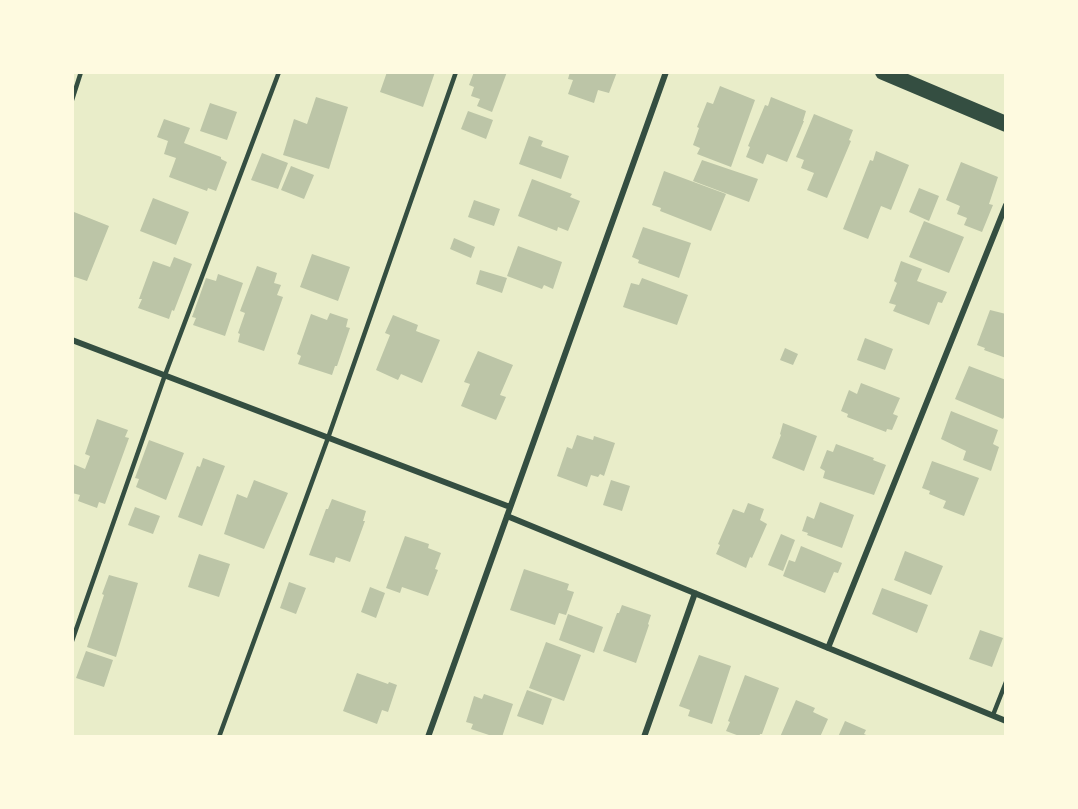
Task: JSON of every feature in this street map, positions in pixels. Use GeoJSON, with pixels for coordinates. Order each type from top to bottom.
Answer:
{"type":"FeatureCollection","features":[{"type":"Feature","properties":{"kind":"highway"},"geometry":{"type":"LineString","coordinates":[[883,72],[1006,124]]}},
{"type":"Feature","properties":{"kind":"street"},"geometry":{"type":"LineString","coordinates":[[428,737],[666,72]]}},
{"type":"Feature","properties":{"kind":"street"},"geometry":{"type":"LineString","coordinates":[[828,648],[1006,205]]}},
{"type":"Feature","properties":{"kind":"street"},"geometry":{"type":"LineString","coordinates":[[72,340],[510,507]]}},
{"type":"Feature","properties":{"kind":"street"},"geometry":{"type":"LineString","coordinates":[[507,516],[1006,721]]}},
{"type":"Feature","properties":{"kind":"street"},"geometry":{"type":"LineString","coordinates":[[644,737],[695,593]]}},
{"type":"Feature","properties":{"kind":"lane"},"geometry":{"type":"LineString","coordinates":[[72,100],[81,72]]}},
{"type":"Feature","properties":{"kind":"lane"},"geometry":{"type":"LineString","coordinates":[[72,641],[165,375],[279,72]]}},
{"type":"Feature","properties":{"kind":"lane"},"geometry":{"type":"LineString","coordinates":[[219,737],[328,438],[456,72]]}},
{"type":"Feature","properties":{"kind":"lane"},"geometry":{"type":"LineString","coordinates":[[993,715],[1006,682]]}},
{"type":"Feature","properties":{"kind":"building"},"geometry":{"type":"Polygon","coordinates":[[[387,72],[435,72],[423,107],[380,92],[387,72]]]}},
{"type":"Feature","properties":{"kind":"building"},"geometry":{"type":"Polygon","coordinates":[[[474,72],[507,72],[492,112],[477,106],[480,99],[471,96],[474,87],[469,85],[474,72]]]}},
{"type":"Feature","properties":{"kind":"building"},"geometry":{"type":"Polygon","coordinates":[[[570,72],[617,72],[609,93],[598,90],[594,103],[568,94],[573,80],[568,79],[570,72]]]}},
{"type":"Feature","properties":{"kind":"building"},"geometry":{"type":"Polygon","coordinates":[[[720,86],[755,100],[731,167],[697,154],[700,148],[693,145],[707,102],[713,104],[720,86]]]}},
{"type":"Feature","properties":{"kind":"building"},"geometry":{"type":"Polygon","coordinates":[[[316,97],[348,107],[329,169],[283,155],[294,119],[307,124],[316,97]]]}},
{"type":"Feature","properties":{"kind":"building"},"geometry":{"type":"Polygon","coordinates":[[[771,97],[806,111],[787,162],[767,154],[763,164],[746,157],[750,147],[748,146],[765,105],[768,106],[771,97]]]}},
{"type":"Feature","properties":{"kind":"building"},"geometry":{"type":"Polygon","coordinates":[[[210,103],[237,112],[227,140],[200,131],[210,103]]]}},
{"type":"Feature","properties":{"kind":"building"},"geometry":{"type":"Polygon","coordinates":[[[468,111],[493,120],[486,139],[461,129],[468,111]]]}},
{"type":"Feature","properties":{"kind":"building"},"geometry":{"type":"Polygon","coordinates":[[[814,114],[853,130],[849,140],[851,141],[827,198],[807,190],[814,173],[801,168],[804,160],[796,157],[814,114]]]}},
{"type":"Feature","properties":{"kind":"building"},"geometry":{"type":"Polygon","coordinates":[[[164,119],[190,128],[184,143],[221,157],[227,162],[216,191],[208,188],[207,191],[169,177],[176,158],[164,154],[168,141],[157,137],[164,119]]]}},
{"type":"Feature","properties":{"kind":"building"},"geometry":{"type":"Polygon","coordinates":[[[529,136],[543,141],[541,146],[569,156],[561,179],[519,164],[529,136]]]}},
{"type":"Feature","properties":{"kind":"building"},"geometry":{"type":"Polygon","coordinates":[[[876,151],[909,165],[891,210],[881,206],[868,239],[843,229],[870,160],[873,161],[876,151]]]}},
{"type":"Feature","properties":{"kind":"building"},"geometry":{"type":"Polygon","coordinates":[[[262,153],[288,163],[278,189],[251,180],[262,153]]]}},
{"type":"Feature","properties":{"kind":"building"},"geometry":{"type":"Polygon","coordinates":[[[702,160],[758,179],[749,202],[693,181],[702,160]]]}},
{"type":"Feature","properties":{"kind":"building"},"geometry":{"type":"Polygon","coordinates":[[[961,162],[998,177],[989,204],[993,205],[982,232],[964,225],[967,218],[957,214],[960,206],[946,200],[961,162]]]}},
{"type":"Feature","properties":{"kind":"building"},"geometry":{"type":"Polygon","coordinates":[[[291,166],[314,175],[304,199],[281,190],[291,166]]]}},
{"type":"Feature","properties":{"kind":"building"},"geometry":{"type":"Polygon","coordinates":[[[664,171],[726,194],[711,231],[660,211],[661,208],[652,205],[664,171]]]}},
{"type":"Feature","properties":{"kind":"building"},"geometry":{"type":"Polygon","coordinates":[[[532,179],[572,194],[570,197],[580,201],[568,231],[558,227],[557,231],[518,216],[532,179]]]}},
{"type":"Feature","properties":{"kind":"building"},"geometry":{"type":"Polygon","coordinates":[[[919,188],[939,196],[929,221],[909,212],[919,188]]]}},
{"type":"Feature","properties":{"kind":"building"},"geometry":{"type":"Polygon","coordinates":[[[153,198],[189,212],[176,245],[140,231],[153,198]]]}},
{"type":"Feature","properties":{"kind":"building"},"geometry":{"type":"Polygon","coordinates":[[[474,200],[500,209],[494,226],[468,217],[474,200]]]}},
{"type":"Feature","properties":{"kind":"building"},"geometry":{"type":"Polygon","coordinates":[[[74,212],[109,226],[87,281],[72,276],[72,218],[74,212]]]}},
{"type":"Feature","properties":{"kind":"building"},"geometry":{"type":"Polygon","coordinates":[[[924,221],[964,237],[949,273],[909,257],[924,221]]]}},
{"type":"Feature","properties":{"kind":"building"},"geometry":{"type":"Polygon","coordinates":[[[643,227],[691,243],[679,278],[638,263],[639,260],[632,257],[643,227]]]}},
{"type":"Feature","properties":{"kind":"building"},"geometry":{"type":"Polygon","coordinates":[[[454,238],[475,247],[471,258],[450,249],[454,238]]]}},
{"type":"Feature","properties":{"kind":"building"},"geometry":{"type":"Polygon","coordinates":[[[518,246],[562,262],[553,289],[544,285],[542,289],[507,276],[518,246]]]}},
{"type":"Feature","properties":{"kind":"building"},"geometry":{"type":"Polygon","coordinates":[[[312,254],[350,267],[338,301],[300,287],[312,254]]]}},
{"type":"Feature","properties":{"kind":"building"},"geometry":{"type":"Polygon","coordinates":[[[174,257],[192,264],[169,319],[138,308],[153,261],[170,267],[174,257]]]}},
{"type":"Feature","properties":{"kind":"building"},"geometry":{"type":"Polygon","coordinates":[[[901,261],[922,269],[917,281],[947,292],[942,303],[938,302],[929,325],[893,311],[896,305],[889,303],[897,283],[894,281],[901,261]]]}},
{"type":"Feature","properties":{"kind":"building"},"geometry":{"type":"Polygon","coordinates":[[[257,266],[277,273],[274,283],[281,285],[277,295],[283,297],[264,351],[238,342],[240,334],[238,333],[245,313],[240,311],[257,266]]]}},
{"type":"Feature","properties":{"kind":"building"},"geometry":{"type":"Polygon","coordinates":[[[480,270],[507,278],[502,293],[476,284],[480,270]]]}},
{"type":"Feature","properties":{"kind":"building"},"geometry":{"type":"Polygon","coordinates":[[[218,274],[243,283],[225,336],[193,325],[196,318],[192,317],[206,278],[216,281],[218,274]]]}},
{"type":"Feature","properties":{"kind":"building"},"geometry":{"type":"Polygon","coordinates":[[[642,278],[688,295],[677,325],[623,307],[631,283],[639,285],[642,278]]]}},
{"type":"Feature","properties":{"kind":"building"},"geometry":{"type":"Polygon","coordinates":[[[990,310],[1006,314],[1006,358],[977,345],[990,310]]]}},
{"type":"Feature","properties":{"kind":"building"},"geometry":{"type":"Polygon","coordinates":[[[330,313],[348,319],[346,327],[350,328],[332,375],[298,364],[301,356],[297,354],[311,314],[327,320],[330,313]]]}},
{"type":"Feature","properties":{"kind":"building"},"geometry":{"type":"Polygon","coordinates":[[[393,315],[418,325],[416,331],[440,340],[422,383],[401,374],[398,380],[376,370],[390,335],[385,333],[393,315]]]}},
{"type":"Feature","properties":{"kind":"building"},"geometry":{"type":"Polygon","coordinates":[[[865,338],[893,349],[885,370],[857,360],[865,338]]]}},
{"type":"Feature","properties":{"kind":"building"},"geometry":{"type":"Polygon","coordinates":[[[785,348],[798,354],[793,365],[780,360],[785,348]]]}},
{"type":"Feature","properties":{"kind":"building"},"geometry":{"type":"Polygon","coordinates":[[[478,351],[513,365],[500,395],[506,397],[496,420],[461,406],[470,384],[464,382],[478,351]]]}},
{"type":"Feature","properties":{"kind":"building"},"geometry":{"type":"Polygon","coordinates":[[[969,366],[1006,380],[1006,413],[1003,419],[955,399],[969,366]]]}},
{"type":"Feature","properties":{"kind":"building"},"geometry":{"type":"Polygon","coordinates":[[[861,383],[900,398],[893,414],[898,416],[892,430],[887,429],[886,432],[847,417],[848,414],[841,411],[849,390],[857,394],[861,383]]]}},
{"type":"Feature","properties":{"kind":"building"},"geometry":{"type":"Polygon","coordinates":[[[951,411],[998,430],[993,444],[999,447],[991,471],[963,460],[966,451],[941,439],[951,411]]]}},
{"type":"Feature","properties":{"kind":"building"},"geometry":{"type":"Polygon","coordinates":[[[97,419],[128,430],[125,437],[129,438],[105,504],[99,502],[97,508],[78,501],[80,495],[72,493],[72,467],[73,464],[85,469],[90,456],[85,454],[97,419]]]}},
{"type":"Feature","properties":{"kind":"building"},"geometry":{"type":"Polygon","coordinates":[[[783,423],[817,436],[804,471],[772,458],[783,423]]]}},
{"type":"Feature","properties":{"kind":"building"},"geometry":{"type":"Polygon","coordinates":[[[577,435],[593,440],[594,436],[615,443],[604,476],[591,475],[587,487],[557,476],[567,447],[572,449],[577,435]]]}},
{"type":"Feature","properties":{"kind":"building"},"geometry":{"type":"Polygon","coordinates":[[[149,440],[184,453],[166,500],[136,487],[139,479],[135,478],[149,440]]]}},
{"type":"Feature","properties":{"kind":"building"},"geometry":{"type":"Polygon","coordinates":[[[836,444],[874,458],[873,460],[886,465],[874,495],[823,478],[825,471],[820,468],[827,450],[833,452],[836,444]]]}},
{"type":"Feature","properties":{"kind":"building"},"geometry":{"type":"Polygon","coordinates":[[[203,458],[225,466],[202,526],[178,517],[197,466],[200,467],[203,458]]]}},
{"type":"Feature","properties":{"kind":"building"},"geometry":{"type":"Polygon","coordinates":[[[932,461],[979,478],[964,516],[943,508],[946,501],[929,494],[930,491],[922,488],[932,461]]]}},
{"type":"Feature","properties":{"kind":"building"},"geometry":{"type":"Polygon","coordinates":[[[254,480],[288,493],[264,549],[224,534],[237,494],[247,498],[254,480]]]}},
{"type":"Feature","properties":{"kind":"building"},"geometry":{"type":"Polygon","coordinates":[[[611,480],[630,486],[622,511],[603,505],[611,480]]]}},
{"type":"Feature","properties":{"kind":"building"},"geometry":{"type":"Polygon","coordinates":[[[332,499],[366,511],[363,521],[365,521],[350,562],[336,557],[334,563],[309,555],[332,499]]]}},
{"type":"Feature","properties":{"kind":"building"},"geometry":{"type":"Polygon","coordinates":[[[820,502],[854,515],[842,548],[802,531],[807,516],[814,519],[820,502]]]}},
{"type":"Feature","properties":{"kind":"building"},"geometry":{"type":"Polygon","coordinates":[[[748,503],[764,509],[760,520],[767,524],[746,568],[716,554],[733,509],[744,513],[748,503]]]}},
{"type":"Feature","properties":{"kind":"building"},"geometry":{"type":"Polygon","coordinates":[[[135,507],[160,516],[153,534],[128,525],[135,507]]]}},
{"type":"Feature","properties":{"kind":"building"},"geometry":{"type":"Polygon","coordinates":[[[781,534],[795,540],[783,571],[768,565],[781,534]]]}},
{"type":"Feature","properties":{"kind":"building"},"geometry":{"type":"Polygon","coordinates":[[[405,536],[429,544],[428,548],[441,553],[435,569],[438,570],[428,596],[402,587],[400,593],[386,588],[405,536]]]}},
{"type":"Feature","properties":{"kind":"building"},"geometry":{"type":"Polygon","coordinates":[[[801,546],[842,563],[838,573],[834,572],[825,593],[783,576],[789,560],[795,562],[801,546]]]}},
{"type":"Feature","properties":{"kind":"building"},"geometry":{"type":"Polygon","coordinates":[[[905,551],[943,566],[931,595],[894,580],[905,551]]]}},
{"type":"Feature","properties":{"kind":"building"},"geometry":{"type":"Polygon","coordinates":[[[199,554],[230,564],[219,597],[188,587],[199,554]]]}},
{"type":"Feature","properties":{"kind":"building"},"geometry":{"type":"Polygon","coordinates":[[[524,569],[569,584],[567,590],[574,592],[566,615],[559,613],[555,625],[510,610],[524,569]]]}},
{"type":"Feature","properties":{"kind":"building"},"geometry":{"type":"Polygon","coordinates":[[[109,575],[138,583],[116,657],[87,647],[109,575]]]}},
{"type":"Feature","properties":{"kind":"building"},"geometry":{"type":"Polygon","coordinates":[[[289,582],[306,588],[296,614],[280,608],[289,582]]]}},
{"type":"Feature","properties":{"kind":"building"},"geometry":{"type":"Polygon","coordinates":[[[370,587],[385,593],[376,618],[361,612],[370,587]]]}},
{"type":"Feature","properties":{"kind":"building"},"geometry":{"type":"Polygon","coordinates":[[[882,588],[928,605],[917,633],[872,614],[882,588]]]}},
{"type":"Feature","properties":{"kind":"building"},"geometry":{"type":"Polygon","coordinates":[[[622,605],[651,615],[636,663],[603,651],[622,605]]]}},
{"type":"Feature","properties":{"kind":"building"},"geometry":{"type":"Polygon","coordinates":[[[568,614],[603,627],[594,653],[559,640],[568,614]]]}},
{"type":"Feature","properties":{"kind":"building"},"geometry":{"type":"Polygon","coordinates":[[[980,630],[1003,638],[992,667],[969,659],[980,630]]]}},
{"type":"Feature","properties":{"kind":"building"},"geometry":{"type":"Polygon","coordinates":[[[546,642],[581,655],[564,701],[529,688],[546,642]]]}},
{"type":"Feature","properties":{"kind":"building"},"geometry":{"type":"Polygon","coordinates":[[[86,651],[113,660],[104,687],[76,678],[86,651]]]}},
{"type":"Feature","properties":{"kind":"building"},"geometry":{"type":"Polygon","coordinates":[[[699,655],[731,666],[712,724],[688,716],[690,710],[679,706],[699,655]]]}},
{"type":"Feature","properties":{"kind":"building"},"geometry":{"type":"Polygon","coordinates":[[[357,673],[397,685],[388,712],[382,710],[377,724],[343,711],[357,673]]]}},
{"type":"Feature","properties":{"kind":"building"},"geometry":{"type":"Polygon","coordinates":[[[745,675],[779,688],[759,737],[742,737],[726,731],[745,675]]]}},
{"type":"Feature","properties":{"kind":"building"},"geometry":{"type":"Polygon","coordinates":[[[527,690],[552,699],[543,725],[517,716],[527,690]]]}},
{"type":"Feature","properties":{"kind":"building"},"geometry":{"type":"Polygon","coordinates":[[[484,694],[513,704],[502,737],[471,729],[473,724],[466,722],[474,696],[482,699],[484,694]]]}},
{"type":"Feature","properties":{"kind":"building"},"geometry":{"type":"Polygon","coordinates":[[[796,700],[815,708],[813,712],[828,719],[820,737],[780,737],[796,700]]]}},
{"type":"Feature","properties":{"kind":"building"},"geometry":{"type":"Polygon","coordinates":[[[845,721],[866,730],[864,734],[871,737],[838,737],[845,721]]]}}]}
